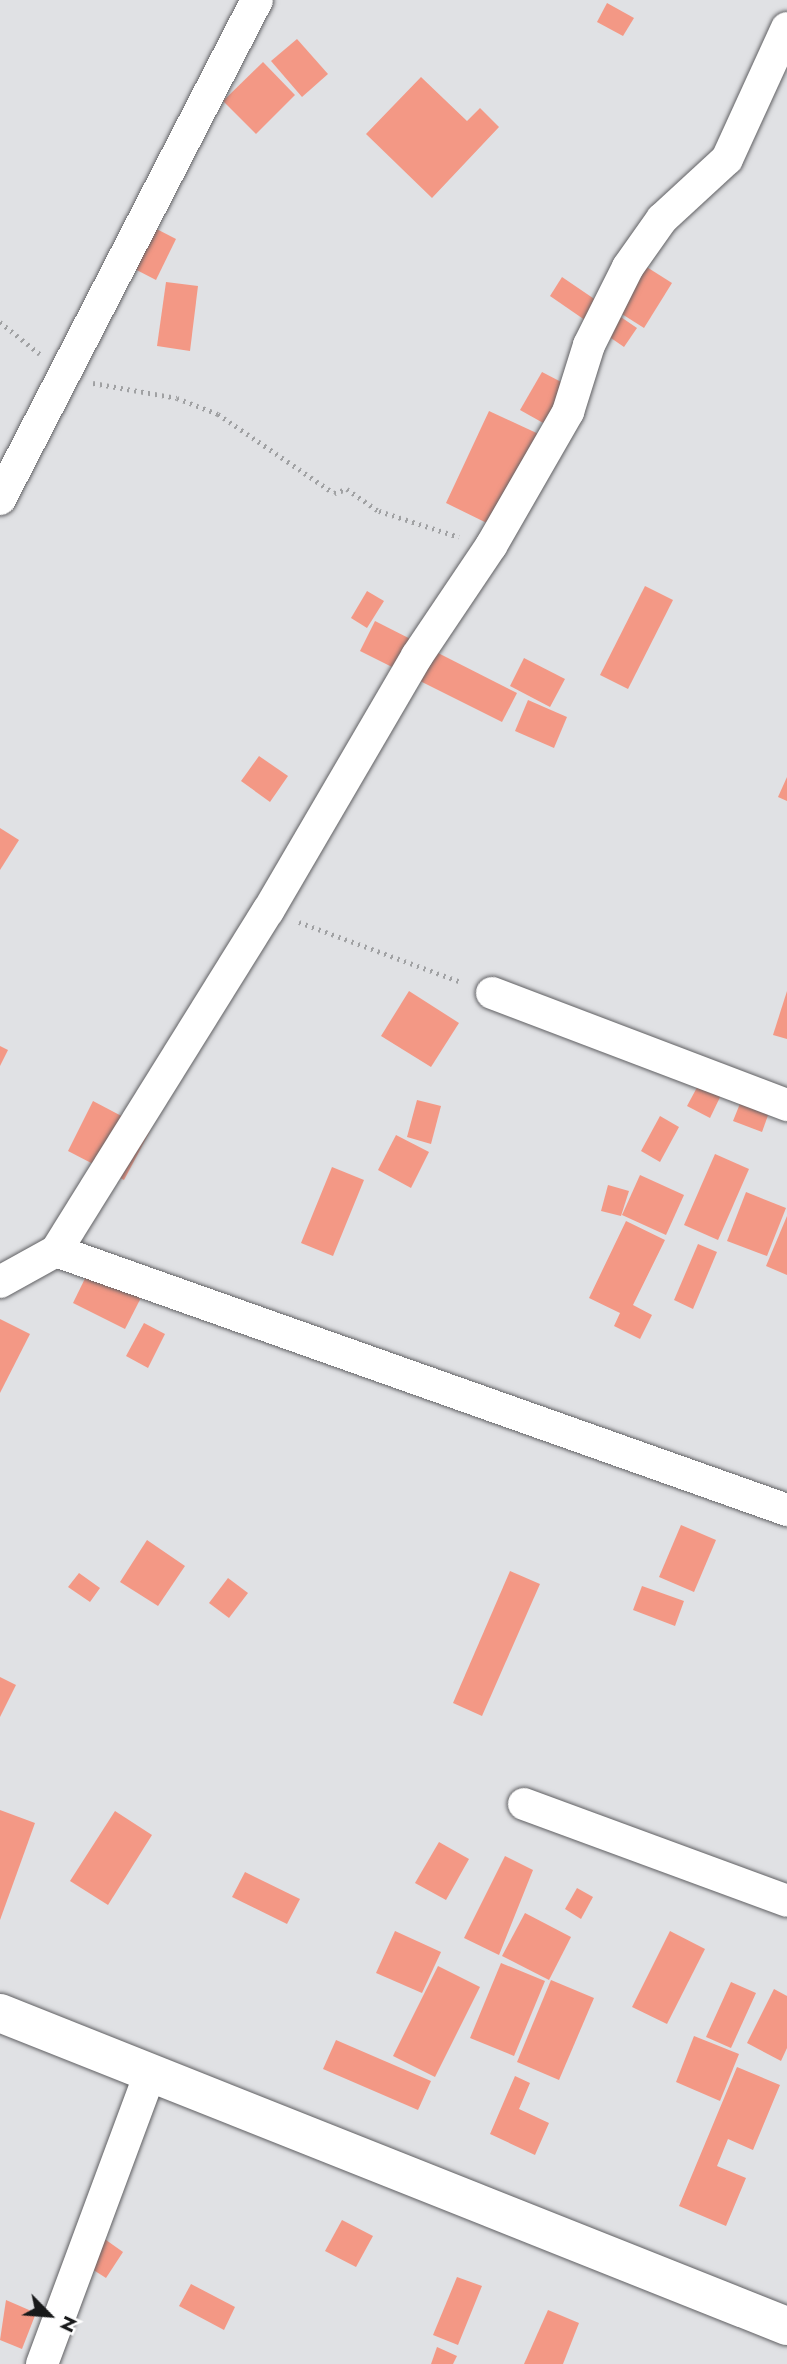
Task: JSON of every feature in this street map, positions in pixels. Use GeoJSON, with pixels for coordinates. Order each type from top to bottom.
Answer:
{"type":"FeatureCollection","features":[{"type":"Feature","properties":{"kind":"street"},"geometry":{"type":"LineString","coordinates":[[0,499],[257,0]]}},
{"type":"Feature","properties":{"kind":"street"},"geometry":{"type":"LineString","coordinates":[[0,1282],[56,1251],[268,911],[417,656],[491,546],[568,412],[589,345],[623,277],[662,219],[727,159],[787,28]]}},
{"type":"Feature","properties":{"kind":"street"},"geometry":{"type":"LineString","coordinates":[[492,993],[787,1105]]}},
{"type":"Feature","properties":{"kind":"street"},"geometry":{"type":"LineString","coordinates":[[56,1251],[787,1510]]}},
{"type":"Feature","properties":{"kind":"street"},"geometry":{"type":"LineString","coordinates":[[524,1804],[787,1901]]}},
{"type":"Feature","properties":{"kind":"street"},"geometry":{"type":"LineString","coordinates":[[0,2012],[787,2326]]}},
{"type":"Feature","properties":{"kind":"street"},"geometry":{"type":"LineString","coordinates":[[42,2364],[150,2073]]}},
{"type":"Feature","properties":{"kind":"path"},"geometry":{"type":"LineString","coordinates":[[0,322],[66,370],[100,386],[177,398],[208,410],[287,456],[334,493],[346,489],[414,525],[491,546]]}},
{"type":"Feature","properties":{"kind":"path"},"geometry":{"type":"LineString","coordinates":[[268,911],[492,993]]}},
{"type":"Feature","properties":{"kind":"building"},"geometry":{"type":"Polygon","coordinates":[[[607,3],[634,18],[623,36],[597,22],[607,3]]]}},
{"type":"Feature","properties":{"kind":"building"},"geometry":{"type":"Polygon","coordinates":[[[297,39],[328,74],[302,97],[271,61],[297,39]]]}},
{"type":"Feature","properties":{"kind":"building"},"geometry":{"type":"Polygon","coordinates":[[[263,62],[295,95],[256,134],[223,101],[263,62]]]}},
{"type":"Feature","properties":{"kind":"building"},"geometry":{"type":"Polygon","coordinates":[[[421,77],[467,121],[480,108],[499,127],[432,198],[366,134],[421,77]]]}},
{"type":"Feature","properties":{"kind":"building"},"geometry":{"type":"Polygon","coordinates":[[[143,222],[176,239],[156,280],[123,263],[143,222]]]}},
{"type":"Feature","properties":{"kind":"building"},"geometry":{"type":"Polygon","coordinates":[[[623,252],[672,283],[644,328],[595,297],[623,252]]]}},
{"type":"Feature","properties":{"kind":"building"},"geometry":{"type":"Polygon","coordinates":[[[562,277],[637,328],[624,347],[550,296],[562,277]]]}},
{"type":"Feature","properties":{"kind":"building"},"geometry":{"type":"Polygon","coordinates":[[[166,282],[198,286],[190,351],[157,346],[166,282]]]}},
{"type":"Feature","properties":{"kind":"building"},"geometry":{"type":"Polygon","coordinates":[[[542,372],[567,385],[545,424],[520,410],[542,372]]]}},
{"type":"Feature","properties":{"kind":"building"},"geometry":{"type":"Polygon","coordinates":[[[489,411],[543,436],[499,529],[446,503],[489,411]]]}},
{"type":"Feature","properties":{"kind":"building"},"geometry":{"type":"Polygon","coordinates":[[[645,586],[673,600],[628,689],[600,675],[645,586]]]}},
{"type":"Feature","properties":{"kind":"building"},"geometry":{"type":"Polygon","coordinates":[[[367,591],[384,601],[367,628],[351,618],[367,591]]]}},
{"type":"Feature","properties":{"kind":"building"},"geometry":{"type":"Polygon","coordinates":[[[375,621],[517,693],[502,722],[360,651],[375,621]]]}},
{"type":"Feature","properties":{"kind":"building"},"geometry":{"type":"Polygon","coordinates":[[[524,658],[565,679],[550,707],[510,686],[524,658]]]}},
{"type":"Feature","properties":{"kind":"building"},"geometry":{"type":"Polygon","coordinates":[[[528,700],[567,717],[554,748],[515,731],[528,700]]]}},
{"type":"Feature","properties":{"kind":"building"},"geometry":{"type":"Polygon","coordinates":[[[259,756],[288,776],[270,802],[241,781],[259,756]]]}},
{"type":"Feature","properties":{"kind":"building"},"geometry":{"type":"Polygon","coordinates":[[[787,777],[787,801],[778,797],[787,777]]]}},
{"type":"Feature","properties":{"kind":"building"},"geometry":{"type":"Polygon","coordinates":[[[0,828],[19,840],[0,870],[0,828]]]}},
{"type":"Feature","properties":{"kind":"building"},"geometry":{"type":"Polygon","coordinates":[[[409,991],[459,1023],[431,1067],[381,1036],[409,991]]]}},
{"type":"Feature","properties":{"kind":"building"},"geometry":{"type":"Polygon","coordinates":[[[787,991],[787,1039],[773,1035],[787,991]]]}},
{"type":"Feature","properties":{"kind":"building"},"geometry":{"type":"Polygon","coordinates":[[[0,1046],[8,1050],[0,1066],[0,1046]]]}},
{"type":"Feature","properties":{"kind":"building"},"geometry":{"type":"Polygon","coordinates":[[[701,1080],[723,1091],[710,1118],[687,1106],[701,1080]]]}},
{"type":"Feature","properties":{"kind":"building"},"geometry":{"type":"Polygon","coordinates":[[[743,1096],[771,1107],[762,1132],[733,1121],[743,1096]]]}},
{"type":"Feature","properties":{"kind":"building"},"geometry":{"type":"Polygon","coordinates":[[[417,1100],[441,1106],[431,1144],[407,1137],[417,1100]]]}},
{"type":"Feature","properties":{"kind":"building"},"geometry":{"type":"Polygon","coordinates":[[[93,1101],[150,1131],[124,1180],[68,1151],[93,1101]]]}},
{"type":"Feature","properties":{"kind":"building"},"geometry":{"type":"Polygon","coordinates":[[[660,1116],[679,1127],[660,1162],[641,1151],[660,1116]]]}},
{"type":"Feature","properties":{"kind":"building"},"geometry":{"type":"Polygon","coordinates":[[[396,1135],[429,1152],[411,1188],[378,1170],[396,1135]]]}},
{"type":"Feature","properties":{"kind":"building"},"geometry":{"type":"Polygon","coordinates":[[[715,1154],[749,1169],[718,1240],[684,1225],[715,1154]]]}},
{"type":"Feature","properties":{"kind":"building"},"geometry":{"type":"Polygon","coordinates":[[[332,1167],[364,1180],[333,1256],[301,1243],[332,1167]]]}},
{"type":"Feature","properties":{"kind":"building"},"geometry":{"type":"Polygon","coordinates":[[[640,1175],[684,1195],[666,1235],[622,1215],[640,1175]]]}},
{"type":"Feature","properties":{"kind":"building"},"geometry":{"type":"Polygon","coordinates":[[[608,1185],[629,1191],[621,1216],[601,1211],[608,1185]]]}},
{"type":"Feature","properties":{"kind":"building"},"geometry":{"type":"Polygon","coordinates":[[[746,1192],[786,1208],[767,1256],[727,1241],[746,1192]]]}},
{"type":"Feature","properties":{"kind":"building"},"geometry":{"type":"Polygon","coordinates":[[[787,1216],[787,1275],[766,1266],[787,1216]]]}},
{"type":"Feature","properties":{"kind":"building"},"geometry":{"type":"Polygon","coordinates":[[[626,1221],[665,1240],[633,1305],[652,1315],[640,1339],[614,1326],[620,1313],[589,1298],[626,1221]]]}},
{"type":"Feature","properties":{"kind":"building"},"geometry":{"type":"Polygon","coordinates":[[[698,1244],[717,1252],[693,1309],[674,1300],[698,1244]]]}},
{"type":"Feature","properties":{"kind":"building"},"geometry":{"type":"Polygon","coordinates":[[[96,1256],[149,1282],[125,1329],[73,1303],[96,1256]]]}},
{"type":"Feature","properties":{"kind":"building"},"geometry":{"type":"Polygon","coordinates":[[[0,1319],[30,1334],[0,1393],[0,1319]]]}},
{"type":"Feature","properties":{"kind":"building"},"geometry":{"type":"Polygon","coordinates":[[[144,1323],[165,1334],[148,1368],[126,1356],[144,1323]]]}},
{"type":"Feature","properties":{"kind":"building"},"geometry":{"type":"Polygon","coordinates":[[[681,1525],[716,1540],[694,1592],[659,1577],[681,1525]]]}},
{"type":"Feature","properties":{"kind":"building"},"geometry":{"type":"Polygon","coordinates":[[[147,1540],[185,1566],[158,1606],[120,1582],[147,1540]]]}},
{"type":"Feature","properties":{"kind":"building"},"geometry":{"type":"Polygon","coordinates":[[[510,1571],[540,1584],[482,1716],[453,1703],[510,1571]]]}},
{"type":"Feature","properties":{"kind":"building"},"geometry":{"type":"Polygon","coordinates":[[[79,1573],[100,1588],[90,1602],[68,1587],[79,1573]]]}},
{"type":"Feature","properties":{"kind":"building"},"geometry":{"type":"Polygon","coordinates":[[[228,1578],[248,1593],[229,1618],[209,1603],[228,1578]]]}},
{"type":"Feature","properties":{"kind":"building"},"geometry":{"type":"Polygon","coordinates":[[[642,1586],[684,1601],[675,1626],[633,1610],[642,1586]]]}},
{"type":"Feature","properties":{"kind":"building"},"geometry":{"type":"Polygon","coordinates":[[[0,1677],[16,1685],[0,1717],[0,1677]]]}},
{"type":"Feature","properties":{"kind":"building"},"geometry":{"type":"Polygon","coordinates":[[[0,1810],[35,1823],[0,1920],[0,1810]]]}},
{"type":"Feature","properties":{"kind":"building"},"geometry":{"type":"Polygon","coordinates":[[[115,1811],[152,1835],[108,1905],[70,1881],[115,1811]]]}},
{"type":"Feature","properties":{"kind":"building"},"geometry":{"type":"Polygon","coordinates":[[[439,1842],[469,1859],[446,1900],[415,1883],[439,1842]]]}},
{"type":"Feature","properties":{"kind":"building"},"geometry":{"type":"Polygon","coordinates":[[[505,1856],[533,1870],[499,1955],[464,1938],[505,1856]]]}},
{"type":"Feature","properties":{"kind":"building"},"geometry":{"type":"Polygon","coordinates":[[[245,1872],[300,1899],[287,1924],[232,1897],[245,1872]]]}},
{"type":"Feature","properties":{"kind":"building"},"geometry":{"type":"Polygon","coordinates":[[[577,1888],[593,1897],[581,1919],[565,1909],[577,1888]]]}},
{"type":"Feature","properties":{"kind":"building"},"geometry":{"type":"Polygon","coordinates":[[[525,1913],[571,1937],[549,1980],[502,1956],[525,1913]]]}},
{"type":"Feature","properties":{"kind":"building"},"geometry":{"type":"Polygon","coordinates":[[[395,1931],[441,1952],[422,1993],[376,1973],[395,1931]]]}},
{"type":"Feature","properties":{"kind":"building"},"geometry":{"type":"Polygon","coordinates":[[[670,1931],[705,1949],[667,2024],[632,2007],[670,1931]]]}},
{"type":"Feature","properties":{"kind":"building"},"geometry":{"type":"Polygon","coordinates":[[[501,1963],[545,1981],[514,2056],[470,2038],[501,1963]]]}},
{"type":"Feature","properties":{"kind":"building"},"geometry":{"type":"Polygon","coordinates":[[[438,1966],[480,1987],[435,2077],[393,2056],[438,1966]]]}},
{"type":"Feature","properties":{"kind":"building"},"geometry":{"type":"Polygon","coordinates":[[[551,1980],[594,1998],[559,2080],[517,2062],[551,1980]]]}},
{"type":"Feature","properties":{"kind":"building"},"geometry":{"type":"Polygon","coordinates":[[[731,1982],[756,1993],[731,2048],[706,2037],[731,1982]]]}},
{"type":"Feature","properties":{"kind":"building"},"geometry":{"type":"Polygon","coordinates":[[[774,1989],[787,1996],[787,2048],[781,2061],[747,2043],[774,1989]]]}},
{"type":"Feature","properties":{"kind":"building"},"geometry":{"type":"Polygon","coordinates":[[[694,2036],[739,2054],[720,2101],[676,2082],[694,2036]]]}},
{"type":"Feature","properties":{"kind":"building"},"geometry":{"type":"Polygon","coordinates":[[[336,2040],[431,2081],[418,2110],[323,2069],[336,2040]]]}},
{"type":"Feature","properties":{"kind":"building"},"geometry":{"type":"Polygon","coordinates":[[[737,2067],[780,2085],[753,2150],[728,2139],[717,2166],[746,2178],[726,2226],[679,2206],[737,2067]]]}},
{"type":"Feature","properties":{"kind":"building"},"geometry":{"type":"Polygon","coordinates":[[[515,2076],[530,2083],[519,2109],[549,2123],[535,2155],[490,2134],[515,2076]]]}},
{"type":"Feature","properties":{"kind":"building"},"geometry":{"type":"Polygon","coordinates":[[[342,2220],[373,2236],[356,2267],[325,2251],[342,2220]]]}},
{"type":"Feature","properties":{"kind":"building"},"geometry":{"type":"Polygon","coordinates":[[[99,2235],[123,2252],[106,2278],[81,2262],[99,2235]]]}},
{"type":"Feature","properties":{"kind":"building"},"geometry":{"type":"Polygon","coordinates":[[[457,2277],[482,2286],[458,2345],[433,2335],[457,2277]]]}},
{"type":"Feature","properties":{"kind":"building"},"geometry":{"type":"Polygon","coordinates":[[[191,2284],[235,2307],[224,2330],[179,2306],[191,2284]]]}},
{"type":"Feature","properties":{"kind":"building"},"geometry":{"type":"Polygon","coordinates":[[[6,2300],[36,2313],[22,2349],[0,2340],[6,2300]]]}},
{"type":"Feature","properties":{"kind":"building"},"geometry":{"type":"Polygon","coordinates":[[[548,2310],[579,2323],[563,2364],[524,2364],[548,2310]]]}},
{"type":"Feature","properties":{"kind":"building"},"geometry":{"type":"Polygon","coordinates":[[[437,2347],[457,2356],[453,2364],[431,2364],[437,2347]]]}}]}
